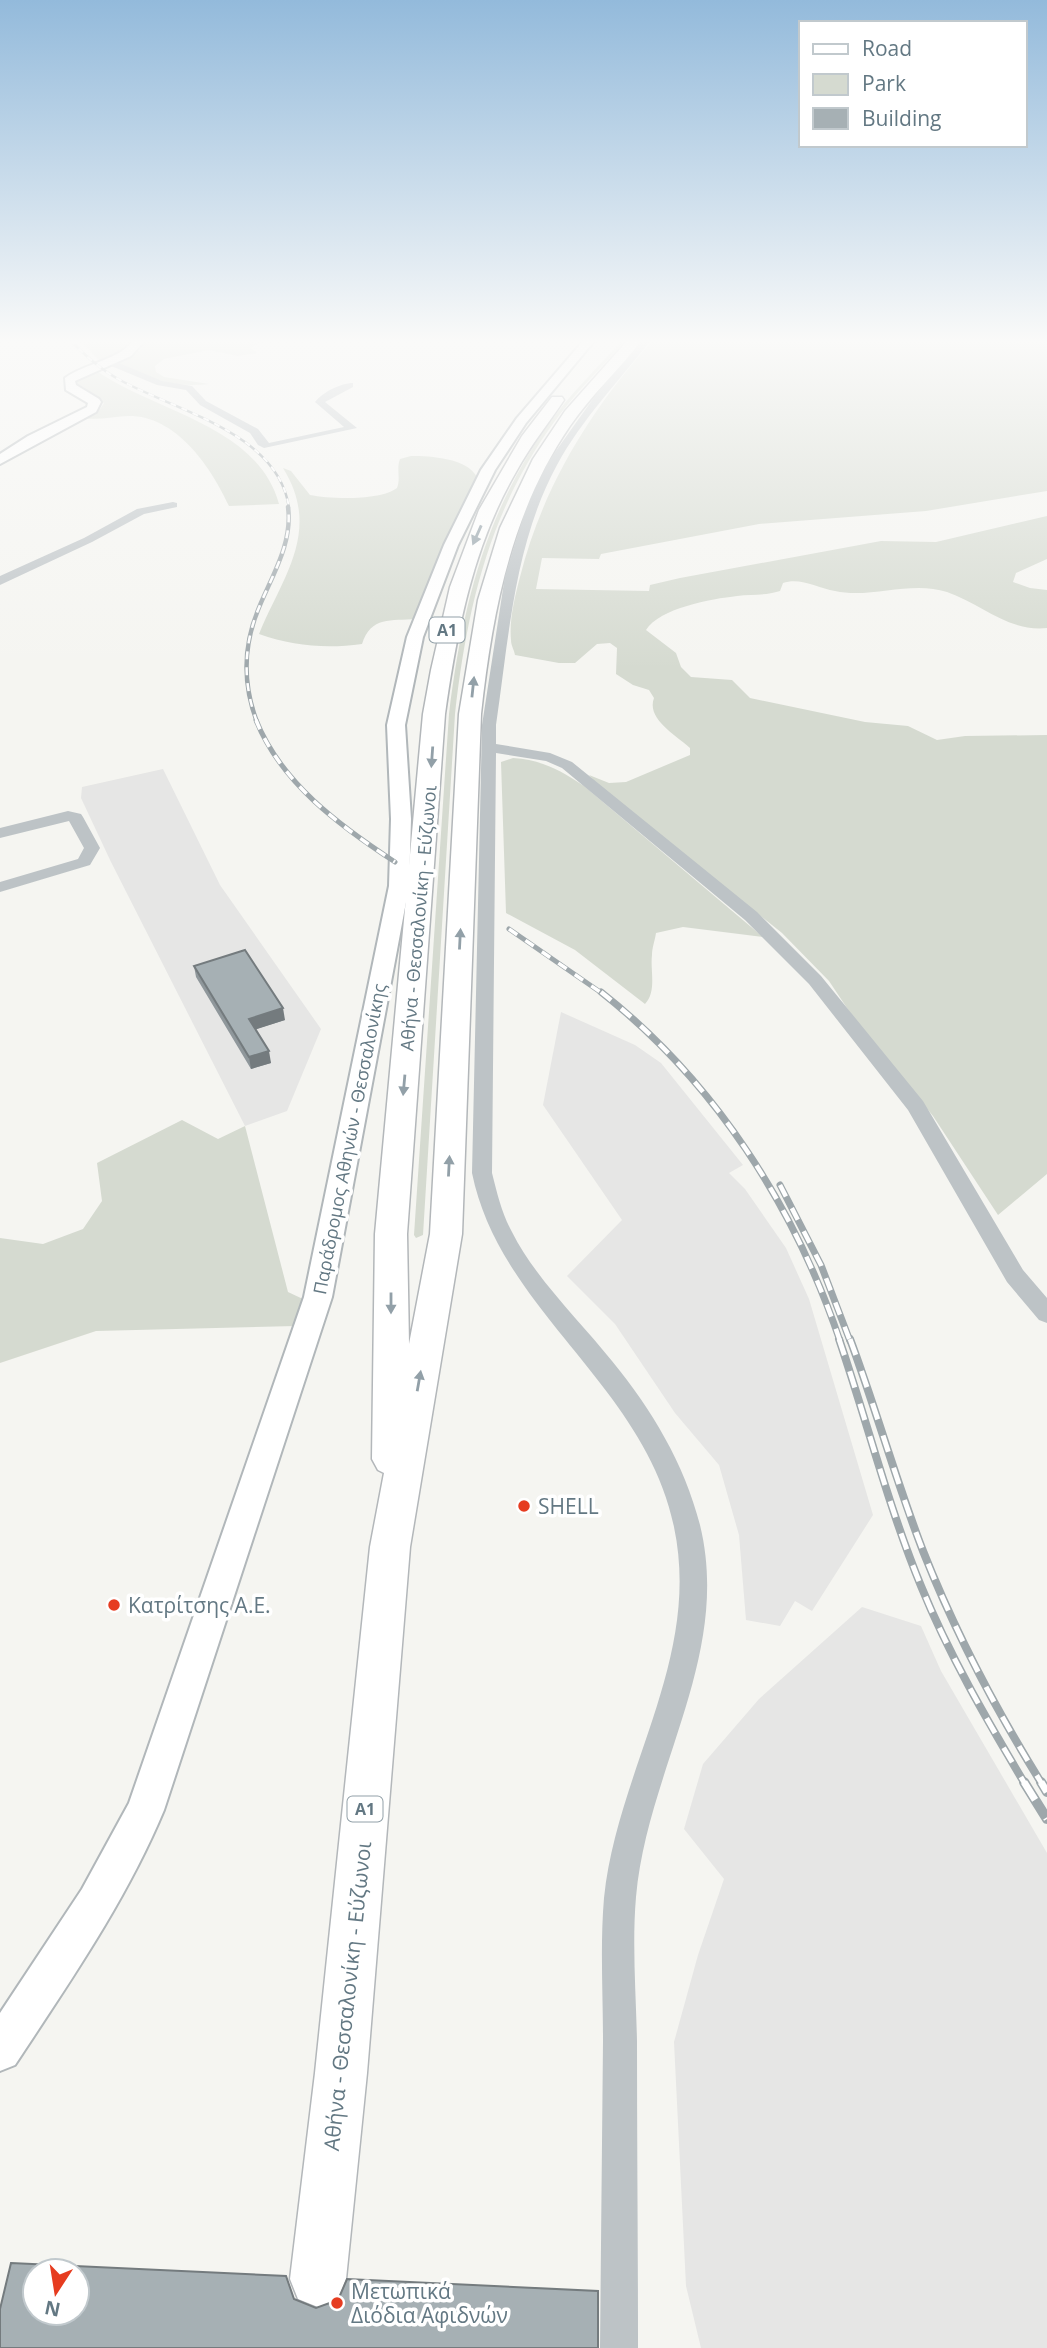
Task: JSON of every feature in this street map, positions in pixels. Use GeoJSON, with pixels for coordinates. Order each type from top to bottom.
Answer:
{"type":"FeatureCollection","features":[{"type":"Feature","properties":{"kind":"highway","name":"Αθήνα - Θεσσαλονίκη - Εύζωνοι"},"geometry":{"type":"LineString","coordinates":[[390,1545],[391,1234],[434,714],[446,638],[469,552],[501,482],[522,450]]}},
{"type":"Feature","properties":{"kind":"highway","name":"Αθήνα - Θεσσαλονίκη - Εύζωνοι"},"geometry":{"type":"LineString","coordinates":[[318,2279],[342,2059],[390,1545],[446,1234],[470,714],[482,619],[499,553],[528,484],[548,450]]}},
{"type":"Feature","properties":{"kind":"main road"},"geometry":{"type":"LineString","coordinates":[[0,460],[16,450]]}},
{"type":"Feature","properties":{"kind":"main road","name":"Παράδρομος Αθηνών - Θεσσαλονίκης"},"geometry":{"type":"LineString","coordinates":[[0,2050],[97,1903],[145,1810],[318,1297],[399,886],[401,819],[396,725],[415,637],[451,545],[488,470],[502,450]]}},
{"type":"Feature","properties":{"kind":"street"},"geometry":{"type":"LineString","coordinates":[[561,450],[535,498],[511,576],[495,676],[489,747],[482,1173],[487,1203],[502,1238],[637,1412],[664,1454],[683,1507],[693,1570],[693,1608],[688,1650],[639,1805],[623,1871],[620,1898],[619,2348]]}},
{"type":"Feature","properties":{"kind":"street"},"geometry":{"type":"LineString","coordinates":[[0,581],[88,540],[130,516],[173,505]]}},
{"type":"Feature","properties":{"kind":"street"},"geometry":{"type":"LineString","coordinates":[[489,747],[550,757],[567,765],[751,916],[786,949],[815,979],[916,1106],[1015,1276],[1047,1314]]}},
{"type":"Feature","properties":{"kind":"street"},"geometry":{"type":"LineString","coordinates":[[0,833],[74,809],[92,848],[84,862],[0,887]]}},
{"type":"Feature","properties":{"kind":"shaded area"},"geometry":{"type":"Polygon","coordinates":[[[163,769],[220,885],[321,1029],[287,1111],[245,1126],[81,798],[82,787],[163,769]]]}},
{"type":"Feature","properties":{"kind":"shaded area"},"geometry":{"type":"Polygon","coordinates":[[[561,1012],[635,1045],[661,1063],[743,1165],[729,1173],[745,1189],[786,1248],[809,1299],[873,1515],[812,1611],[795,1601],[780,1626],[746,1620],[739,1535],[719,1465],[675,1413],[615,1324],[567,1276],[622,1220],[543,1105],[561,1012]]]}},
{"type":"Feature","properties":{"kind":"shaded area"},"geometry":{"type":"Polygon","coordinates":[[[862,1607],[921,1626],[941,1671],[1047,1853],[1047,2348],[701,2348],[686,2286],[674,2042],[698,1955],[724,1879],[684,1829],[703,1764],[759,1699],[862,1607]]]}},
{"type":"Feature","properties":{"kind":"green space"},"geometry":{"type":"Polygon","coordinates":[[[193,450],[242,450],[267,477],[279,504],[229,506],[193,450]]]}},
{"type":"Feature","properties":{"kind":"green space"},"geometry":{"type":"Polygon","coordinates":[[[532,450],[536,450],[512,492],[484,563],[466,636],[460,675],[455,714],[423,1235],[416,1238],[414,1235],[449,714],[454,675],[469,599],[480,563],[492,527],[532,450]]]}},
{"type":"Feature","properties":{"kind":"green space"},"geometry":{"type":"Polygon","coordinates":[[[572,450],[1047,450],[1047,491],[926,511],[759,524],[601,554],[599,559],[542,558],[536,589],[649,591],[650,585],[680,578],[881,541],[936,542],[1047,516],[1047,559],[1016,573],[1013,582],[1047,590],[1047,628],[1007,622],[960,597],[933,589],[849,593],[789,581],[783,583],[780,591],[774,593],[726,597],[674,610],[653,622],[646,630],[676,653],[681,667],[691,677],[732,680],[750,698],[865,722],[908,726],[937,740],[965,736],[1047,735],[1047,1174],[998,1215],[933,1116],[855,1020],[829,981],[782,933],[600,788],[589,775],[609,783],[626,782],[690,755],[690,748],[658,720],[654,713],[654,698],[649,690],[633,685],[616,674],[617,648],[610,643],[597,644],[575,663],[559,663],[515,655],[511,632],[520,577],[542,511],[572,450]]]}},
{"type":"Feature","properties":{"kind":"green space"},"geometry":{"type":"Polygon","coordinates":[[[411,456],[457,462],[477,477],[444,548],[416,619],[390,620],[376,624],[362,644],[297,644],[259,634],[295,553],[299,533],[299,512],[294,491],[283,468],[291,471],[310,495],[367,497],[397,488],[400,459],[411,456]]]}},
{"type":"Feature","properties":{"kind":"green space"},"geometry":{"type":"Polygon","coordinates":[[[513,758],[550,767],[584,786],[763,937],[683,927],[656,933],[652,952],[652,987],[645,1004],[575,950],[506,913],[501,762],[513,758]]]}},
{"type":"Feature","properties":{"kind":"green space"},"geometry":{"type":"Polygon","coordinates":[[[182,1120],[218,1139],[245,1126],[288,1292],[305,1300],[296,1326],[96,1331],[0,1363],[0,1238],[43,1244],[83,1229],[102,1201],[97,1163],[182,1120]]]}},
{"type":"Feature","properties":{"kind":"building"},"geometry":{"type":"Polygon","coordinates":[[[245,950],[283,1008],[249,1019],[269,1051],[249,1057],[194,966],[245,950]]]}},
{"type":"Feature","properties":{"kind":"building","name":"Μετωπικά Διόδια Αφιδνών"},"geometry":{"type":"Polygon","coordinates":[[[11,2263],[21,2263],[21,2327],[91,2327],[91,2267],[286,2276],[294,2299],[316,2308],[338,2300],[347,2279],[598,2291],[598,2348],[0,2348],[0,2309],[11,2263]]]}},
{"type":"Feature","properties":{"kind":"railway"},"geometry":{"type":"LineString","coordinates":[[253,450],[266,461],[281,482],[289,508]]}},
{"type":"Feature","properties":{"kind":"railway"},"geometry":{"type":"LineString","coordinates":[[257,722],[249,694],[247,652],[253,624],[284,547],[289,521],[288,507]]}},
{"type":"Feature","properties":{"kind":"railway"},"geometry":{"type":"LineString","coordinates":[[256,720],[267,743],[296,783],[333,818],[395,862]]}},
{"type":"Feature","properties":{"kind":"railway"},"geometry":{"type":"LineString","coordinates":[[509,929],[603,994]]}},
{"type":"Feature","properties":{"kind":"railway"},"geometry":{"type":"LineString","coordinates":[[601,992],[642,1027],[680,1065],[746,1149],[799,1242],[840,1341]]}},
{"type":"Feature","properties":{"kind":"railway"},"geometry":{"type":"LineString","coordinates":[[780,1185],[821,1265],[850,1341]]}},
{"type":"Feature","properties":{"kind":"railway"},"geometry":{"type":"LineString","coordinates":[[839,1339],[888,1494],[921,1586],[956,1662],[1025,1784]]}},
{"type":"Feature","properties":{"kind":"railway"},"geometry":{"type":"LineString","coordinates":[[850,1339],[913,1525],[935,1581],[977,1670],[1042,1784]]}},
{"type":"Feature","properties":{"kind":"railway"},"geometry":{"type":"LineString","coordinates":[[1024,1782],[1047,1819]]}},
{"type":"Feature","properties":{"kind":"railway"},"geometry":{"type":"LineString","coordinates":[[1041,1782],[1047,1792]]}},
{"type":"Feature","properties":{"kind":"place","name":"SHELL"},"geometry":{"type":"Point","coordinates":[524,1506]}},
{"type":"Feature","properties":{"kind":"place","name":"Κατρίτσης Α.Ε."},"geometry":{"type":"Point","coordinates":[114,1605]}},
{"type":"Feature","properties":{"kind":"place","name":"Μετωπικά Διόδια Αφιδνών"},"geometry":{"type":"Point","coordinates":[337,2303]}}]}
